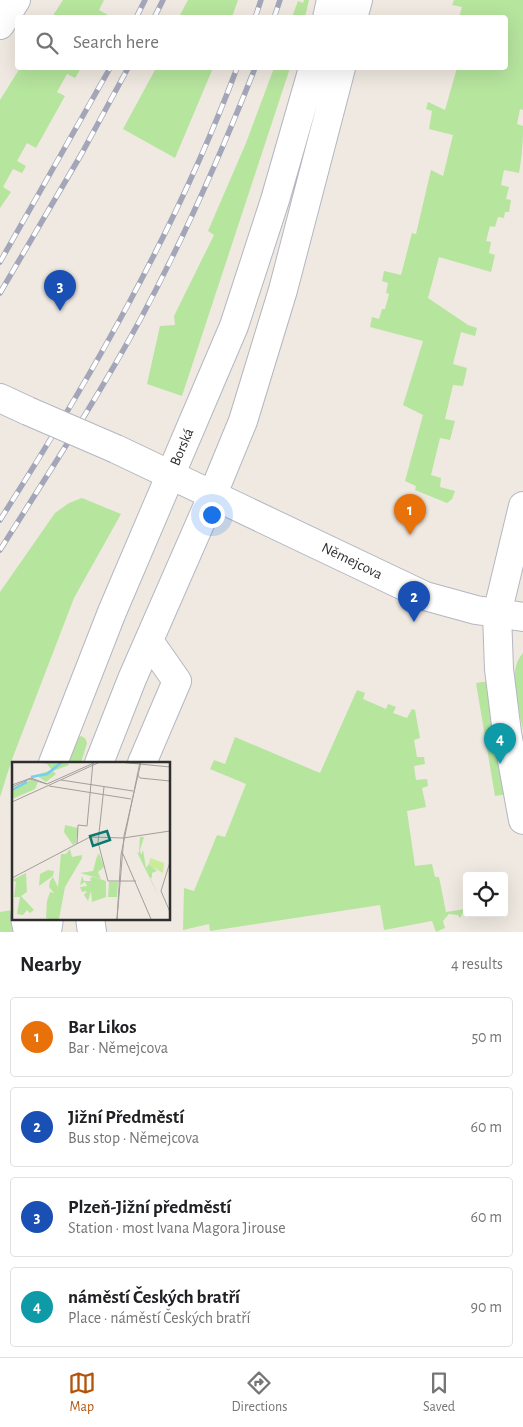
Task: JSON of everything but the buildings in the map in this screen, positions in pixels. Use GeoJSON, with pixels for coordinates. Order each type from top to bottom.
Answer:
{"type":"FeatureCollection","features":[{"type":"Feature","properties":{"kind":"street"},"geometry":{"type":"LineString","coordinates":[[0,25],[16,0]]}},
{"type":"Feature","properties":{"kind":"street"},"geometry":{"type":"LineString","coordinates":[[328,15],[331,0]]}},
{"type":"Feature","properties":{"kind":"street"},"geometry":{"type":"LineString","coordinates":[[354,15],[358,0]]}},
{"type":"Feature","properties":{"kind":"street","name":"Borská"},"geometry":{"type":"LineString","coordinates":[[53,762],[112,612],[234,326],[275,200],[312,70]]}},
{"type":"Feature","properties":{"kind":"street"},"geometry":{"type":"LineString","coordinates":[[99,762],[148,641],[214,494],[243,421],[283,290],[340,70]]}},
{"type":"Feature","properties":{"kind":"street","name":"Němejcova"},"geometry":{"type":"LineString","coordinates":[[0,398],[214,494],[425,596],[510,616]]}},
{"type":"Feature","properties":{"kind":"street"},"geometry":{"type":"LineString","coordinates":[[523,506],[510,616],[507,733],[523,820]]}},
{"type":"Feature","properties":{"kind":"street"},"geometry":{"type":"LineString","coordinates":[[142,762],[177,681],[148,641]]}},
{"type":"Feature","properties":{"kind":"street"},"geometry":{"type":"LineString","coordinates":[[24,919],[28,932]]}},
{"type":"Feature","properties":{"kind":"street"},"geometry":{"type":"LineString","coordinates":[[47,932],[49,919]]}},
{"type":"Feature","properties":{"kind":"street"},"geometry":{"type":"LineString","coordinates":[[90,919],[92,932]]}},
{"type":"Feature","properties":{"kind":"green space"},"geometry":{"type":"Polygon","coordinates":[[[63,0],[104,0],[99,10],[108,15],[53,15],[63,0]]]}},
{"type":"Feature","properties":{"kind":"green space"},"geometry":{"type":"Polygon","coordinates":[[[188,0],[238,0],[233,15],[180,15],[188,0]]]}},
{"type":"Feature","properties":{"kind":"green space"},"geometry":{"type":"Polygon","coordinates":[[[304,0],[309,0],[305,15],[293,15],[298,1],[303,3],[304,0]]]}},
{"type":"Feature","properties":{"kind":"green space"},"geometry":{"type":"Polygon","coordinates":[[[454,0],[523,0],[523,110],[520,109],[517,124],[523,126],[523,132],[519,173],[504,170],[501,185],[509,187],[506,199],[511,200],[509,212],[505,212],[504,218],[498,217],[495,227],[490,226],[486,241],[491,242],[489,253],[495,255],[491,272],[439,257],[428,298],[468,325],[477,328],[475,336],[461,332],[453,364],[467,368],[463,386],[453,385],[445,419],[455,421],[450,440],[440,438],[431,475],[441,478],[440,487],[455,491],[452,499],[447,503],[415,490],[416,486],[405,481],[423,415],[403,405],[423,341],[370,327],[372,317],[379,319],[382,309],[385,309],[389,294],[386,293],[388,283],[382,281],[384,271],[401,275],[412,233],[416,234],[431,170],[443,176],[453,135],[429,129],[432,111],[426,109],[428,102],[445,110],[456,70],[508,70],[508,15],[460,15],[462,7],[452,5],[454,0]]]}},
{"type":"Feature","properties":{"kind":"green space"},"geometry":{"type":"Polygon","coordinates":[[[19,70],[80,70],[75,78],[67,74],[57,92],[65,96],[36,148],[27,143],[17,161],[26,166],[22,173],[13,169],[3,187],[11,192],[0,208],[0,100],[19,70]]]}},
{"type":"Feature","properties":{"kind":"green space"},"geometry":{"type":"Polygon","coordinates":[[[155,70],[212,70],[175,158],[123,129],[155,70]]]}},
{"type":"Feature","properties":{"kind":"green space"},"geometry":{"type":"Polygon","coordinates":[[[273,70],[289,70],[182,396],[147,384],[160,326],[175,325],[174,316],[214,235],[208,231],[246,143],[273,70]]]}},
{"type":"Feature","properties":{"kind":"green space"},"geometry":{"type":"Polygon","coordinates":[[[82,498],[121,514],[74,598],[11,762],[0,797],[0,592],[55,513],[69,503],[82,498]]]}},
{"type":"Feature","properties":{"kind":"green space"},"geometry":{"type":"Polygon","coordinates":[[[523,653],[523,730],[514,679],[518,661],[523,653]]]}},
{"type":"Feature","properties":{"kind":"green space"},"geometry":{"type":"Polygon","coordinates":[[[489,681],[507,794],[495,796],[476,683],[489,681]]]}},
{"type":"Feature","properties":{"kind":"green space"},"geometry":{"type":"Polygon","coordinates":[[[357,690],[365,693],[363,699],[386,709],[388,704],[396,707],[393,713],[407,718],[412,709],[415,710],[420,738],[414,740],[417,757],[424,757],[425,764],[414,766],[416,780],[427,779],[428,786],[422,788],[426,807],[407,811],[415,866],[432,864],[435,877],[439,877],[446,912],[463,909],[460,918],[458,915],[449,914],[443,921],[445,928],[436,932],[432,921],[384,930],[380,905],[210,931],[209,924],[183,930],[184,888],[194,891],[217,835],[225,837],[246,784],[210,769],[214,760],[225,764],[235,737],[320,773],[357,690]]]}},
{"type":"Feature","properties":{"kind":"green space"},"geometry":{"type":"Polygon","coordinates":[[[81,736],[85,738],[87,743],[81,762],[67,762],[77,738],[81,736]]]}},
{"type":"Feature","properties":{"kind":"green space"},"geometry":{"type":"Polygon","coordinates":[[[12,910],[15,932],[0,932],[0,912],[12,910]]]}},
{"type":"Feature","properties":{"kind":"railway"},"geometry":{"type":"LineString","coordinates":[[138,15],[145,0]]}},
{"type":"Feature","properties":{"kind":"railway"},"geometry":{"type":"LineString","coordinates":[[156,15],[163,0]]}},
{"type":"Feature","properties":{"kind":"railway"},"geometry":{"type":"LineString","coordinates":[[256,15],[261,0]]}},
{"type":"Feature","properties":{"kind":"railway"},"geometry":{"type":"LineString","coordinates":[[275,15],[280,0]]}},
{"type":"Feature","properties":{"kind":"railway"},"geometry":{"type":"LineString","coordinates":[[0,262],[109,70]]}},
{"type":"Feature","properties":{"kind":"railway"},"geometry":{"type":"LineString","coordinates":[[0,293],[82,153],[127,70]]}},
{"type":"Feature","properties":{"kind":"railway"},"geometry":{"type":"LineString","coordinates":[[0,520],[100,356],[160,243],[188,186],[236,70]]}},
{"type":"Feature","properties":{"kind":"railway"},"geometry":{"type":"LineString","coordinates":[[0,550],[54,465],[140,320],[201,196],[254,70]]}},
{"type":"Feature","properties":{"kind":"place","name":"Plzeň-Jižní předměstí"},"geometry":{"type":"Point","coordinates":[60,311]}},
{"type":"Feature","properties":{"kind":"place","name":"Bar Likos"},"geometry":{"type":"Point","coordinates":[410,535]}},
{"type":"Feature","properties":{"kind":"place","name":"Jižní Předměstí"},"geometry":{"type":"Point","coordinates":[414,622]}},
{"type":"Feature","properties":{"kind":"place","name":"náměstí Českých bratří"},"geometry":{"type":"Point","coordinates":[500,764]}}]}
